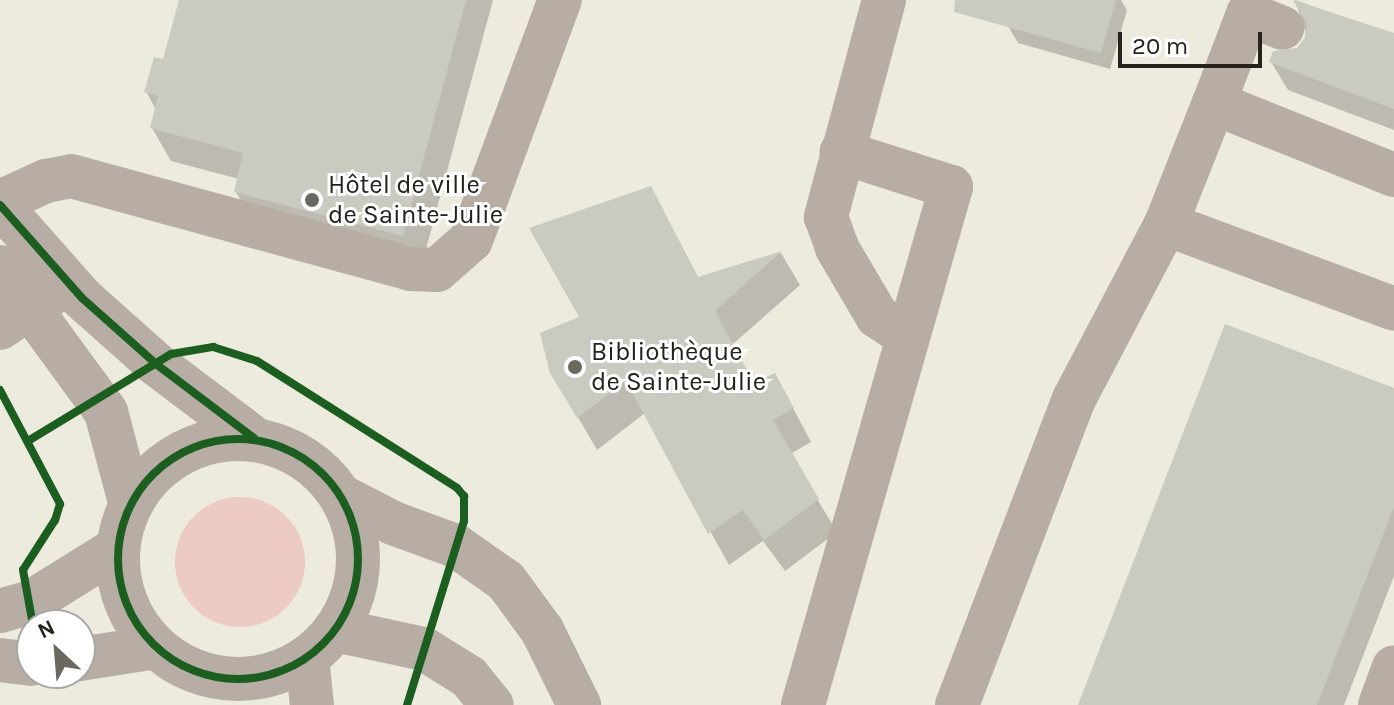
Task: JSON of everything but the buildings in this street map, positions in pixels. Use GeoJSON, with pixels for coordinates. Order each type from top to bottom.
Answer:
{"type":"FeatureCollection","features":[{"type":"Feature","properties":{"kind":"street"},"geometry":{"type":"LineString","coordinates":[[560,0],[471,240],[437,270],[410,269],[71,176],[46,181],[0,204],[68,283],[156,364],[254,438],[308,461],[341,496],[393,523],[456,546],[506,581],[542,630],[579,705]]}},
{"type":"Feature","properties":{"kind":"street"},"geometry":{"type":"LineString","coordinates":[[884,0],[827,205],[829,231],[877,316],[908,337]]}},
{"type":"Feature","properties":{"kind":"street"},"geometry":{"type":"LineString","coordinates":[[957,705],[1074,399],[1166,224],[1248,14],[1282,28]]}},
{"type":"Feature","properties":{"kind":"street"},"geometry":{"type":"LineString","coordinates":[[1214,103],[1394,175]]}},
{"type":"Feature","properties":{"kind":"street"},"geometry":{"type":"LineString","coordinates":[[803,705],[951,187],[841,152]]}},
{"type":"Feature","properties":{"kind":"street"},"geometry":{"type":"LineString","coordinates":[[1166,224],[1394,309]]}},
{"type":"Feature","properties":{"kind":"street"},"geometry":{"type":"LineString","coordinates":[[0,267],[16,318],[106,412],[130,502]]}},
{"type":"Feature","properties":{"kind":"street"},"geometry":{"type":"LineString","coordinates":[[16,318],[68,283]]}},
{"type":"Feature","properties":{"kind":"street"},"geometry":{"type":"LineString","coordinates":[[224,705],[191,672],[156,647],[130,613],[116,549],[130,502],[163,466],[186,451],[226,437],[254,438]]}},
{"type":"Feature","properties":{"kind":"street"},"geometry":{"type":"LineString","coordinates":[[191,672],[264,678],[321,644],[349,609],[358,561],[355,528],[341,496]]}},
{"type":"Feature","properties":{"kind":"street"},"geometry":{"type":"LineString","coordinates":[[0,611],[31,602],[116,549]]}},
{"type":"Feature","properties":{"kind":"street"},"geometry":{"type":"LineString","coordinates":[[312,705],[321,644]]}},
{"type":"Feature","properties":{"kind":"street"},"geometry":{"type":"LineString","coordinates":[[321,644],[424,649],[469,677],[492,705]]}},
{"type":"Feature","properties":{"kind":"street"},"geometry":{"type":"LineString","coordinates":[[96,656],[156,647]]}},
{"type":"Feature","properties":{"kind":"street"},"geometry":{"type":"LineString","coordinates":[[1380,705],[1394,667]]}},
{"type":"Feature","properties":{"kind":"shaded area"},"geometry":{"type":"Polygon","coordinates":[[[240,497],[265,502],[286,516],[300,537],[305,562],[300,587],[286,608],[265,622],[240,627],[215,622],[194,608],[180,587],[175,562],[180,537],[194,516],[215,502],[240,497]]]}},
{"type":"Feature","properties":{"kind":"cycle path"},"geometry":{"type":"LineString","coordinates":[[0,205],[82,298],[156,364],[254,438]]}},
{"type":"Feature","properties":{"kind":"cycle path"},"geometry":{"type":"LineString","coordinates":[[28,441],[171,354],[213,347],[257,361],[457,488],[464,496],[464,521],[407,705]]}},
{"type":"Feature","properties":{"kind":"cycle path"},"geometry":{"type":"LineString","coordinates":[[0,390],[60,504],[55,520],[23,570],[30,609]]}},
{"type":"Feature","properties":{"kind":"cycle path"},"geometry":{"type":"LineString","coordinates":[[238,439],[262,441],[284,448],[305,459],[323,474],[338,492],[349,513],[356,535],[358,559],[356,583],[349,605],[338,626],[323,644],[305,659],[284,670],[262,677],[238,679],[214,677],[192,670],[171,659],[153,644],[138,626],[127,605],[120,583],[118,559],[120,535],[127,513],[138,492],[153,474],[171,459],[192,448],[214,441],[238,439]]}},
{"type":"Feature","properties":{"kind":"place","name":"Hôtel de ville de Sainte-Julie"},"geometry":{"type":"Point","coordinates":[312,200]}},
{"type":"Feature","properties":{"kind":"place","name":"Bibliothèque de Sainte-Julie"},"geometry":{"type":"Point","coordinates":[575,367]}}]}
